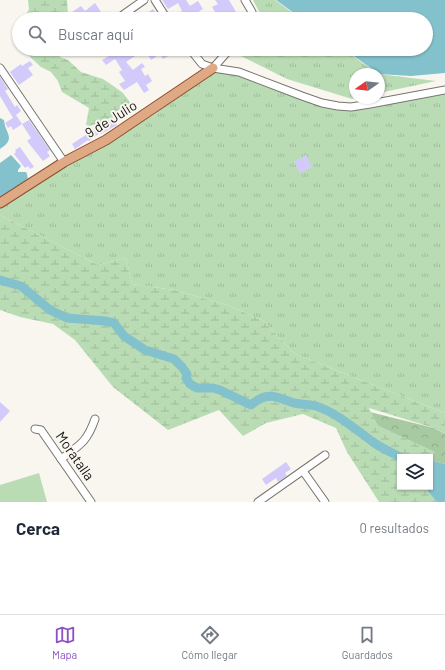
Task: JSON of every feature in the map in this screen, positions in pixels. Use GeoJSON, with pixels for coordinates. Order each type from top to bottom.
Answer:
{"type":"FeatureCollection","features":[{"type":"Feature","properties":{"kind":"main road","name":"9 de Julio"},"geometry":{"type":"LineString","coordinates":[[0,203],[64,162],[106,140],[213,68]]}},
{"type":"Feature","properties":{"kind":"street"},"geometry":{"type":"LineString","coordinates":[[127,12],[144,0]]}},
{"type":"Feature","properties":{"kind":"street"},"geometry":{"type":"LineString","coordinates":[[155,0],[163,12]]}},
{"type":"Feature","properties":{"kind":"street"},"geometry":{"type":"LineString","coordinates":[[245,0],[252,12]]}},
{"type":"Feature","properties":{"kind":"street"},"geometry":{"type":"LineString","coordinates":[[196,56],[202,64],[213,68],[239,72],[322,103],[338,106],[370,104],[445,90]]}},
{"type":"Feature","properties":{"kind":"street","name":"9 de Julio"},"geometry":{"type":"LineString","coordinates":[[213,68],[224,56]]}},
{"type":"Feature","properties":{"kind":"street"},"geometry":{"type":"LineString","coordinates":[[0,68],[64,162]]}},
{"type":"Feature","properties":{"kind":"street"},"geometry":{"type":"LineString","coordinates":[[61,459],[85,440],[95,419]]}},
{"type":"Feature","properties":{"kind":"street","name":"Moratalla"},"geometry":{"type":"LineString","coordinates":[[35,429],[41,430],[91,502]]}},
{"type":"Feature","properties":{"kind":"street"},"geometry":{"type":"LineString","coordinates":[[258,502],[325,455]]}},
{"type":"Feature","properties":{"kind":"street"},"geometry":{"type":"LineString","coordinates":[[303,471],[325,502]]}},
{"type":"Feature","properties":{"kind":"green space"},"geometry":{"type":"Polygon","coordinates":[[[28,0],[67,0],[68,12],[28,12],[29,9],[28,0]]]}},
{"type":"Feature","properties":{"kind":"green space"},"geometry":{"type":"Polygon","coordinates":[[[253,0],[275,0],[291,12],[259,12],[253,0]]]}},
{"type":"Feature","properties":{"kind":"green space"},"geometry":{"type":"Polygon","coordinates":[[[29,56],[60,56],[68,60],[81,72],[103,79],[112,85],[123,93],[133,106],[116,116],[90,126],[86,125],[89,108],[62,92],[58,81],[51,72],[41,67],[29,56]]]}},
{"type":"Feature","properties":{"kind":"green space"},"geometry":{"type":"Polygon","coordinates":[[[241,56],[353,56],[370,68],[349,68],[349,98],[287,79],[241,56]]]}},
{"type":"Feature","properties":{"kind":"green space"},"geometry":{"type":"Polygon","coordinates":[[[213,68],[221,68],[338,106],[351,104],[385,104],[385,99],[445,90],[445,413],[295,354],[262,320],[227,305],[174,290],[132,284],[126,258],[98,265],[0,215],[0,203],[155,114],[161,109],[158,105],[213,68]]]}},
{"type":"Feature","properties":{"kind":"green space"},"geometry":{"type":"Polygon","coordinates":[[[385,75],[436,81],[385,92],[385,75]]]}},
{"type":"Feature","properties":{"kind":"green space"},"geometry":{"type":"Polygon","coordinates":[[[0,215],[98,265],[126,258],[132,284],[174,290],[227,305],[262,320],[295,354],[445,413],[445,434],[434,428],[369,408],[378,426],[435,452],[433,454],[397,454],[397,490],[427,490],[437,502],[379,502],[347,452],[336,428],[303,414],[266,423],[243,436],[219,410],[168,430],[113,387],[75,340],[53,324],[20,317],[0,310],[0,215]]]}},
{"type":"Feature","properties":{"kind":"green space"},"geometry":{"type":"Polygon","coordinates":[[[370,412],[434,428],[445,434],[445,464],[433,461],[432,454],[434,452],[378,426],[370,412]]]}},
{"type":"Feature","properties":{"kind":"green space"},"geometry":{"type":"Polygon","coordinates":[[[39,473],[47,502],[0,502],[0,485],[39,473]]]}},
{"type":"Feature","properties":{"kind":"water"},"geometry":{"type":"Polygon","coordinates":[[[276,0],[445,0],[445,73],[411,76],[385,74],[385,68],[371,68],[354,56],[433,56],[433,12],[292,12],[276,0]]]}},
{"type":"Feature","properties":{"kind":"water"},"geometry":{"type":"Polygon","coordinates":[[[0,118],[4,120],[9,139],[8,142],[0,149],[0,118]]]}},
{"type":"Feature","properties":{"kind":"water"},"geometry":{"type":"Polygon","coordinates":[[[11,155],[21,166],[18,172],[26,172],[28,180],[0,198],[0,163],[11,155]]]}},
{"type":"Feature","properties":{"kind":"water"},"geometry":{"type":"Polygon","coordinates":[[[433,461],[445,464],[445,502],[437,502],[427,490],[433,490],[433,461]]]}},
{"type":"Feature","properties":{"kind":"building"},"geometry":{"type":"Polygon","coordinates":[[[162,0],[186,0],[190,6],[198,1],[203,9],[198,12],[181,12],[182,11],[178,3],[168,9],[162,0]]]}},
{"type":"Feature","properties":{"kind":"building"},"geometry":{"type":"Polygon","coordinates":[[[215,0],[229,0],[236,12],[215,12],[212,7],[218,4],[215,0]]]}},
{"type":"Feature","properties":{"kind":"building"},"geometry":{"type":"Polygon","coordinates":[[[95,3],[101,12],[72,12],[81,6],[85,11],[95,3]]]}},
{"type":"Feature","properties":{"kind":"building"},"geometry":{"type":"Polygon","coordinates":[[[109,56],[135,56],[126,62],[133,70],[142,63],[145,67],[141,69],[145,76],[148,74],[152,81],[146,85],[149,90],[144,93],[137,82],[124,90],[119,84],[125,81],[119,72],[122,70],[115,59],[106,65],[102,60],[109,56]]]}},
{"type":"Feature","properties":{"kind":"building"},"geometry":{"type":"Polygon","coordinates":[[[148,56],[157,56],[151,60],[148,56]]]}},
{"type":"Feature","properties":{"kind":"building"},"geometry":{"type":"Polygon","coordinates":[[[161,56],[168,56],[163,59],[161,56]]]}},
{"type":"Feature","properties":{"kind":"building"},"geometry":{"type":"Polygon","coordinates":[[[30,61],[33,65],[28,68],[33,75],[19,85],[10,72],[21,64],[22,66],[30,61]]]}},
{"type":"Feature","properties":{"kind":"building"},"geometry":{"type":"Polygon","coordinates":[[[0,77],[8,89],[5,91],[15,107],[17,105],[21,111],[16,115],[22,124],[13,130],[11,126],[8,128],[5,123],[13,118],[0,96],[0,77]]]}},
{"type":"Feature","properties":{"kind":"building"},"geometry":{"type":"Polygon","coordinates":[[[113,117],[117,125],[101,134],[100,133],[75,149],[72,144],[113,117]]]}},
{"type":"Feature","properties":{"kind":"building"},"geometry":{"type":"Polygon","coordinates":[[[29,120],[50,150],[47,152],[50,156],[43,161],[27,141],[31,138],[22,124],[29,120]]]}},
{"type":"Feature","properties":{"kind":"building"},"geometry":{"type":"Polygon","coordinates":[[[20,147],[34,167],[30,169],[28,166],[25,168],[14,154],[16,152],[15,150],[20,147]]]}},
{"type":"Feature","properties":{"kind":"building"},"geometry":{"type":"Polygon","coordinates":[[[306,155],[312,167],[300,173],[294,162],[306,155]]]}},
{"type":"Feature","properties":{"kind":"building"},"geometry":{"type":"Polygon","coordinates":[[[0,402],[10,411],[0,422],[0,402]]]}},
{"type":"Feature","properties":{"kind":"building"},"geometry":{"type":"Polygon","coordinates":[[[286,462],[291,469],[285,473],[287,476],[278,482],[276,478],[266,485],[262,479],[286,462]]]}},
{"type":"Feature","properties":{"kind":"waterway"},"geometry":{"type":"LineString","coordinates":[[0,280],[21,286],[50,310],[67,318],[114,323],[124,336],[145,350],[174,359],[187,374],[186,378],[190,384],[197,388],[213,388],[220,390],[251,405],[261,398],[271,396],[294,403],[316,406],[339,417],[376,444],[397,455]]}}]}
